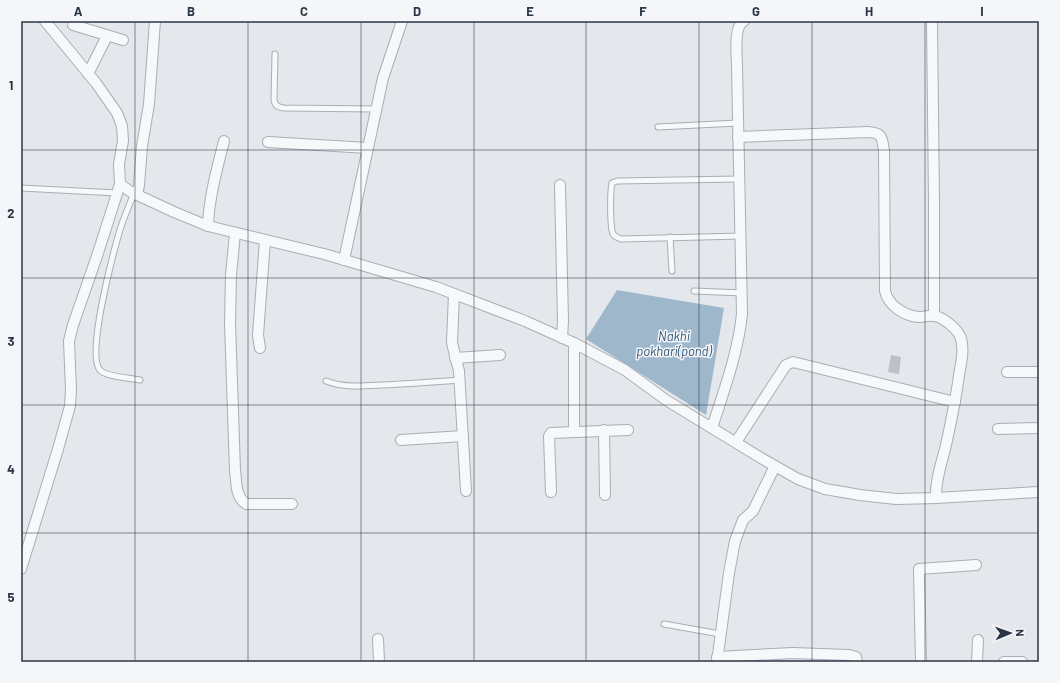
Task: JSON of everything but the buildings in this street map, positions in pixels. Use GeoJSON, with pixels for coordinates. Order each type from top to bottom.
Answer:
{"type":"FeatureCollection","features":[{"type":"Feature","properties":{"kind":"street"},"geometry":{"type":"LineString","coordinates":[[45,21],[117,113],[122,126],[123,141],[119,164],[127,191],[208,226],[344,260],[436,287],[526,321],[574,343],[625,370],[666,400],[774,466],[798,479],[825,489],[896,499],[1039,492]]}},
{"type":"Feature","properties":{"kind":"street"},"geometry":{"type":"LineString","coordinates":[[21,569],[70,406],[71,390],[69,341],[73,325],[98,253],[127,191],[139,185],[142,146],[149,104],[155,21]]}},
{"type":"Feature","properties":{"kind":"street"},"geometry":{"type":"LineString","coordinates":[[344,260],[383,78],[402,21]]}},
{"type":"Feature","properties":{"kind":"street"},"geometry":{"type":"LineString","coordinates":[[712,428],[739,338],[742,314],[743,293],[738,137],[737,29],[744,21]]}},
{"type":"Feature","properties":{"kind":"street"},"geometry":{"type":"LineString","coordinates":[[932,21],[934,316]]}},
{"type":"Feature","properties":{"kind":"street"},"geometry":{"type":"LineString","coordinates":[[72,25],[123,40]]}},
{"type":"Feature","properties":{"kind":"street"},"geometry":{"type":"LineString","coordinates":[[88,74],[107,36]]}},
{"type":"Feature","properties":{"kind":"street"},"geometry":{"type":"LineString","coordinates":[[738,137],[868,132],[878,134],[882,137],[884,150],[885,291],[887,298],[896,308],[906,313],[917,317],[934,316],[942,319],[959,335],[962,345],[962,360],[955,402],[937,480],[936,498]]}},
{"type":"Feature","properties":{"kind":"street"},"geometry":{"type":"LineString","coordinates":[[208,226],[209,210],[215,178],[224,141]]}},
{"type":"Feature","properties":{"kind":"street"},"geometry":{"type":"LineString","coordinates":[[268,142],[368,148]]}},
{"type":"Feature","properties":{"kind":"street"},"geometry":{"type":"LineString","coordinates":[[560,185],[563,320],[562,338]]}},
{"type":"Feature","properties":{"kind":"street"},"geometry":{"type":"LineString","coordinates":[[235,233],[230,275],[230,323],[235,471],[238,494],[240,500],[246,504],[292,504]]}},
{"type":"Feature","properties":{"kind":"street"},"geometry":{"type":"LineString","coordinates":[[260,348],[258,335],[265,240]]}},
{"type":"Feature","properties":{"kind":"street"},"geometry":{"type":"LineString","coordinates":[[454,294],[452,343],[458,365],[460,380],[466,491]]}},
{"type":"Feature","properties":{"kind":"street"},"geometry":{"type":"LineString","coordinates":[[574,343],[574,431]]}},
{"type":"Feature","properties":{"kind":"street"},"geometry":{"type":"LineString","coordinates":[[455,358],[500,355]]}},
{"type":"Feature","properties":{"kind":"street"},"geometry":{"type":"LineString","coordinates":[[736,442],[786,366],[793,362],[955,402]]}},
{"type":"Feature","properties":{"kind":"street"},"geometry":{"type":"LineString","coordinates":[[1007,372],[1039,372]]}},
{"type":"Feature","properties":{"kind":"street"},"geometry":{"type":"LineString","coordinates":[[998,429],[1039,428]]}},
{"type":"Feature","properties":{"kind":"street"},"geometry":{"type":"LineString","coordinates":[[604,430],[605,495]]}},
{"type":"Feature","properties":{"kind":"street"},"geometry":{"type":"LineString","coordinates":[[551,492],[549,436],[551,433],[556,431],[628,430]]}},
{"type":"Feature","properties":{"kind":"street"},"geometry":{"type":"LineString","coordinates":[[401,440],[463,436]]}},
{"type":"Feature","properties":{"kind":"street"},"geometry":{"type":"LineString","coordinates":[[774,466],[760,499],[753,511],[743,520],[735,541],[717,659],[793,658],[849,655],[856,658],[857,662]]}},
{"type":"Feature","properties":{"kind":"street"},"geometry":{"type":"LineString","coordinates":[[921,662],[919,568],[976,565]]}},
{"type":"Feature","properties":{"kind":"street"},"geometry":{"type":"LineString","coordinates":[[378,639],[379,662]]}},
{"type":"Feature","properties":{"kind":"street"},"geometry":{"type":"LineString","coordinates":[[977,662],[978,640]]}},
{"type":"Feature","properties":{"kind":"street"},"geometry":{"type":"LineString","coordinates":[[1004,662],[1022,662]]}},
{"type":"Feature","properties":{"kind":"lane"},"geometry":{"type":"LineString","coordinates":[[275,54],[274,104],[278,107],[377,109]]}},
{"type":"Feature","properties":{"kind":"lane"},"geometry":{"type":"LineString","coordinates":[[658,127],[738,123]]}},
{"type":"Feature","properties":{"kind":"lane"},"geometry":{"type":"LineString","coordinates":[[739,179],[617,181],[612,183],[611,189],[611,222],[613,234],[617,238],[621,239],[741,236]]}},
{"type":"Feature","properties":{"kind":"lane"},"geometry":{"type":"LineString","coordinates":[[21,188],[127,191],[119,232],[107,278],[95,353],[96,363],[100,370],[106,374],[140,380]]}},
{"type":"Feature","properties":{"kind":"lane"},"geometry":{"type":"LineString","coordinates":[[670,237],[672,270]]}},
{"type":"Feature","properties":{"kind":"lane"},"geometry":{"type":"LineString","coordinates":[[694,291],[743,293]]}},
{"type":"Feature","properties":{"kind":"lane"},"geometry":{"type":"LineString","coordinates":[[326,381],[341,386],[353,386],[460,380]]}},
{"type":"Feature","properties":{"kind":"lane"},"geometry":{"type":"LineString","coordinates":[[664,624],[720,634]]}},
{"type":"Feature","properties":{"kind":"water","name":"Nakhi pokhari(pond)"},"geometry":{"type":"Polygon","coordinates":[[[617,290],[724,308],[706,415],[586,339],[617,290]]]}}]}
